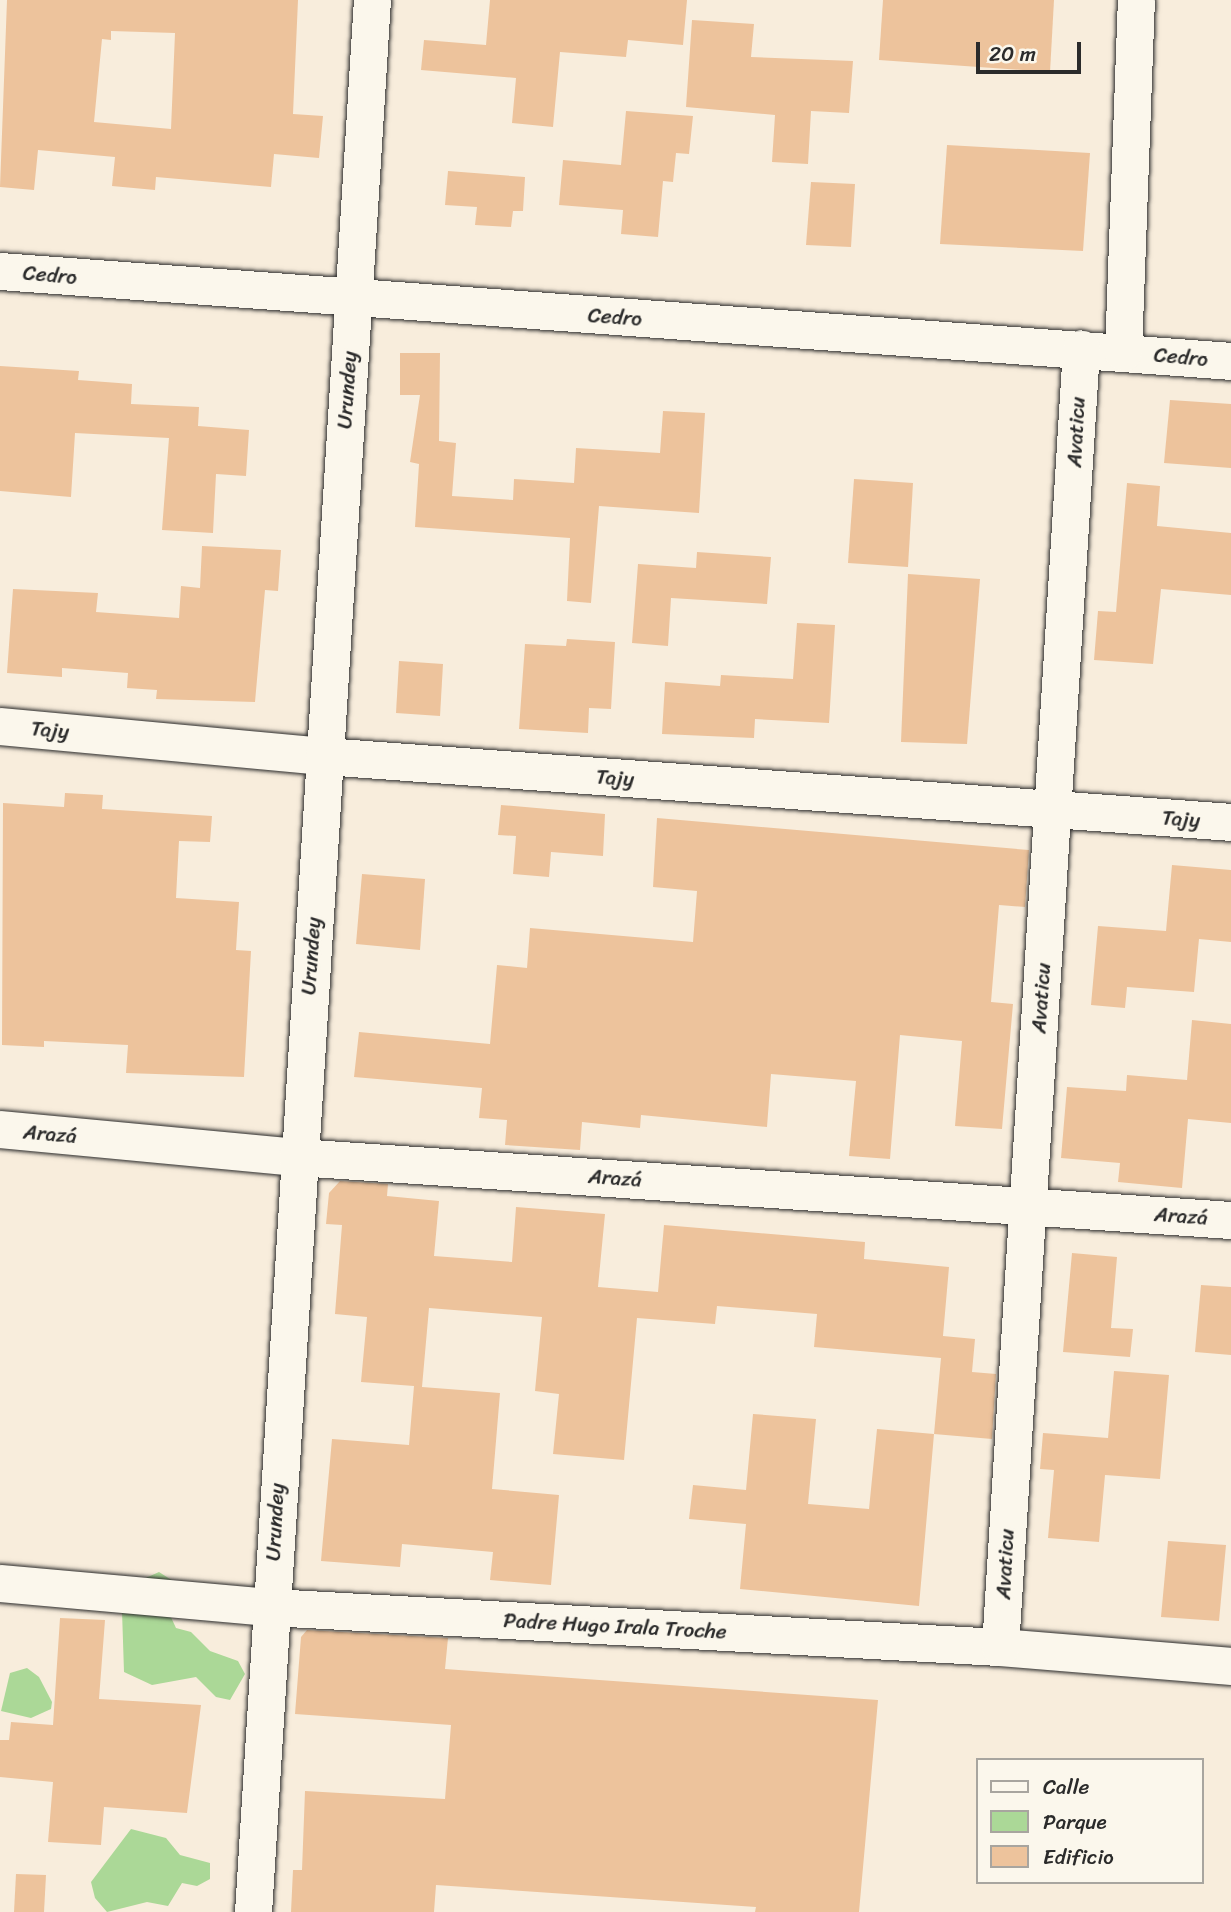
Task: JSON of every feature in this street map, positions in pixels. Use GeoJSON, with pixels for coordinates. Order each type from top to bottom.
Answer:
{"type":"FeatureCollection","features":[{"type":"Feature","properties":{"kind":"street","name":"Urundey"},"geometry":{"type":"LineString","coordinates":[[253,1912],[372,0]]}},
{"type":"Feature","properties":{"kind":"street"},"geometry":{"type":"LineString","coordinates":[[1123,352],[1136,0]]}},
{"type":"Feature","properties":{"kind":"street","name":"Cedro"},"geometry":{"type":"LineString","coordinates":[[0,271],[353,299],[1231,361]]}},
{"type":"Feature","properties":{"kind":"street","name":"Avaticu"},"geometry":{"type":"LineString","coordinates":[[1000,1647],[1081,349]]}},
{"type":"Feature","properties":{"kind":"street","name":"Tajy"},"geometry":{"type":"LineString","coordinates":[[0,726],[324,756],[1231,822]]}},
{"type":"Feature","properties":{"kind":"street","name":"Arazá"},"geometry":{"type":"LineString","coordinates":[[0,1129],[298,1157],[1027,1204],[1231,1220]]}},
{"type":"Feature","properties":{"kind":"street","name":"Padre Hugo Irala Troche"},"geometry":{"type":"LineString","coordinates":[[0,1583],[270,1608],[1000,1647],[1231,1666]]}},
{"type":"Feature","properties":{"kind":"green space"},"geometry":{"type":"Polygon","coordinates":[[[159,1572],[184,1588],[169,1613],[176,1628],[191,1632],[210,1651],[238,1661],[245,1674],[230,1700],[216,1697],[196,1677],[152,1685],[124,1672],[122,1611],[130,1585],[159,1572]]]}},
{"type":"Feature","properties":{"kind":"green space"},"geometry":{"type":"Polygon","coordinates":[[[27,1668],[39,1677],[52,1702],[51,1709],[31,1718],[1,1711],[10,1673],[27,1668]]]}},
{"type":"Feature","properties":{"kind":"green space"},"geometry":{"type":"Polygon","coordinates":[[[131,1829],[166,1838],[180,1855],[210,1863],[210,1879],[197,1886],[182,1883],[168,1906],[147,1902],[107,1912],[95,1898],[91,1882],[131,1829]]]}},
{"type":"Feature","properties":{"kind":"building"},"geometry":{"type":"Polygon","coordinates":[[[7,0],[298,0],[293,114],[323,116],[319,158],[274,154],[271,187],[156,177],[155,190],[112,186],[115,157],[38,150],[34,190],[0,187],[7,0]],[[111,31],[111,40],[102,39],[94,122],[171,129],[175,33],[111,31]]]}},
{"type":"Feature","properties":{"kind":"building"},"geometry":{"type":"Polygon","coordinates":[[[490,0],[687,0],[683,45],[628,40],[626,57],[560,52],[553,127],[512,123],[516,78],[421,70],[424,40],[486,45],[490,0]]]}},
{"type":"Feature","properties":{"kind":"building"},"geometry":{"type":"Polygon","coordinates":[[[883,0],[1054,0],[1050,72],[879,60],[883,0]]]}},
{"type":"Feature","properties":{"kind":"building"},"geometry":{"type":"Polygon","coordinates":[[[692,20],[754,24],[751,57],[853,61],[849,113],[811,111],[808,164],[772,162],[775,115],[686,107],[692,20]]]}},
{"type":"Feature","properties":{"kind":"building"},"geometry":{"type":"Polygon","coordinates":[[[626,111],[693,116],[689,154],[676,153],[673,182],[663,181],[658,237],[621,234],[623,210],[559,205],[563,160],[621,165],[626,111]]]}},
{"type":"Feature","properties":{"kind":"building"},"geometry":{"type":"Polygon","coordinates":[[[947,145],[1090,153],[1083,251],[940,244],[947,145]]]}},
{"type":"Feature","properties":{"kind":"building"},"geometry":{"type":"Polygon","coordinates":[[[448,171],[525,177],[523,211],[513,211],[511,227],[475,225],[477,207],[445,205],[448,171]]]}},
{"type":"Feature","properties":{"kind":"building"},"geometry":{"type":"Polygon","coordinates":[[[811,182],[855,184],[851,247],[806,245],[811,182]]]}},
{"type":"Feature","properties":{"kind":"building"},"geometry":{"type":"Polygon","coordinates":[[[400,353],[440,353],[439,441],[456,443],[452,496],[513,500],[514,479],[574,483],[576,448],[660,453],[663,411],[705,413],[699,513],[599,506],[591,603],[567,601],[570,538],[415,527],[419,464],[410,462],[420,395],[400,395],[400,353]]]}},
{"type":"Feature","properties":{"kind":"building"},"geometry":{"type":"Polygon","coordinates":[[[0,366],[79,371],[78,380],[132,384],[131,404],[199,407],[198,426],[249,430],[246,476],[216,474],[213,533],[162,530],[169,438],[75,433],[71,497],[0,491],[0,366]]]}},
{"type":"Feature","properties":{"kind":"building"},"geometry":{"type":"Polygon","coordinates":[[[1170,400],[1231,404],[1231,468],[1164,463],[1170,400]]]}},
{"type":"Feature","properties":{"kind":"building"},"geometry":{"type":"Polygon","coordinates":[[[854,479],[913,483],[908,567],[848,563],[854,479]]]}},
{"type":"Feature","properties":{"kind":"building"},"geometry":{"type":"Polygon","coordinates":[[[1127,483],[1160,486],[1157,526],[1231,533],[1231,595],[1161,589],[1153,664],[1094,660],[1098,611],[1116,612],[1127,483]]]}},
{"type":"Feature","properties":{"kind":"building"},"geometry":{"type":"Polygon","coordinates":[[[202,546],[281,550],[278,591],[265,590],[255,702],[156,699],[157,690],[127,688],[128,673],[62,668],[62,677],[7,673],[13,589],[98,593],[96,612],[179,618],[181,586],[200,588],[202,546]]]}},
{"type":"Feature","properties":{"kind":"building"},"geometry":{"type":"Polygon","coordinates":[[[697,552],[771,557],[767,604],[671,598],[668,646],[632,643],[638,564],[696,568],[697,552]]]}},
{"type":"Feature","properties":{"kind":"building"},"geometry":{"type":"Polygon","coordinates":[[[908,574],[980,579],[967,744],[901,742],[908,574]]]}},
{"type":"Feature","properties":{"kind":"building"},"geometry":{"type":"Polygon","coordinates":[[[797,623],[835,625],[829,723],[755,719],[754,738],[662,734],[665,682],[720,686],[721,675],[793,679],[797,623]]]}},
{"type":"Feature","properties":{"kind":"building"},"geometry":{"type":"Polygon","coordinates":[[[567,639],[615,642],[611,709],[589,708],[588,733],[519,729],[525,644],[566,646],[567,639]]]}},
{"type":"Feature","properties":{"kind":"building"},"geometry":{"type":"Polygon","coordinates":[[[399,661],[443,664],[440,716],[396,713],[399,661]]]}},
{"type":"Feature","properties":{"kind":"building"},"geometry":{"type":"Polygon","coordinates":[[[65,793],[103,795],[102,809],[212,816],[210,842],[179,841],[176,898],[239,902],[236,950],[251,951],[244,1077],[126,1073],[128,1045],[44,1041],[44,1047],[2,1045],[3,803],[64,807],[65,793]]]}},
{"type":"Feature","properties":{"kind":"building"},"geometry":{"type":"Polygon","coordinates":[[[501,805],[605,814],[603,856],[551,852],[549,877],[513,874],[516,836],[498,835],[501,805]]]}},
{"type":"Feature","properties":{"kind":"building"},"geometry":{"type":"Polygon","coordinates":[[[657,818],[1029,850],[1025,907],[999,905],[991,1002],[1013,1004],[1002,1129],[955,1126],[962,1041],[900,1035],[890,1159],[849,1156],[856,1081],[771,1074],[767,1127],[641,1115],[640,1128],[582,1122],[580,1150],[505,1145],[507,1120],[479,1118],[482,1088],[354,1077],[359,1032],[490,1044],[497,965],[527,968],[530,928],[693,942],[697,891],[653,887],[657,818]]]}},
{"type":"Feature","properties":{"kind":"building"},"geometry":{"type":"Polygon","coordinates":[[[1172,865],[1231,870],[1231,942],[1199,939],[1194,992],[1127,987],[1125,1008],[1091,1005],[1098,926],[1166,931],[1172,865]]]}},
{"type":"Feature","properties":{"kind":"building"},"geometry":{"type":"Polygon","coordinates":[[[362,874],[425,879],[420,950],[356,944],[362,874]]]}},
{"type":"Feature","properties":{"kind":"building"},"geometry":{"type":"Polygon","coordinates":[[[1192,1020],[1231,1024],[1231,1123],[1188,1119],[1182,1188],[1118,1182],[1120,1163],[1061,1158],[1067,1087],[1126,1091],[1127,1075],[1187,1080],[1192,1020]]]}},
{"type":"Feature","properties":{"kind":"building"},"geometry":{"type":"Polygon","coordinates":[[[340,1181],[388,1184],[387,1196],[439,1201],[434,1256],[512,1262],[516,1207],[605,1214],[598,1287],[658,1292],[664,1225],[865,1242],[864,1259],[949,1267],[943,1336],[975,1339],[972,1372],[996,1374],[992,1439],[934,1434],[941,1358],[814,1347],[817,1314],[717,1306],[715,1324],[637,1318],[624,1460],[553,1454],[559,1394],[535,1391],[542,1317],[429,1308],[422,1387],[500,1393],[492,1489],[559,1495],[551,1585],[490,1580],[493,1552],[402,1544],[400,1567],[321,1561],[332,1439],[409,1445],[414,1386],[361,1382],[367,1317],[335,1314],[342,1225],[326,1224],[329,1193],[340,1181]]]}},
{"type":"Feature","properties":{"kind":"building"},"geometry":{"type":"Polygon","coordinates":[[[1072,1253],[1117,1257],[1111,1328],[1133,1329],[1130,1357],[1063,1352],[1072,1253]]]}},
{"type":"Feature","properties":{"kind":"building"},"geometry":{"type":"Polygon","coordinates":[[[1201,1285],[1231,1287],[1231,1355],[1195,1352],[1201,1285]]]}},
{"type":"Feature","properties":{"kind":"building"},"geometry":{"type":"Polygon","coordinates":[[[1114,1371],[1169,1375],[1160,1479],[1105,1475],[1099,1542],[1048,1538],[1054,1470],[1040,1469],[1043,1433],[1108,1438],[1114,1371]]]}},
{"type":"Feature","properties":{"kind":"building"},"geometry":{"type":"Polygon","coordinates":[[[753,1414],[816,1419],[808,1504],[869,1509],[877,1429],[934,1434],[919,1606],[740,1589],[746,1524],[689,1519],[693,1485],[746,1490],[753,1414]]]}},
{"type":"Feature","properties":{"kind":"building"},"geometry":{"type":"Polygon","coordinates":[[[1168,1541],[1226,1545],[1219,1621],[1161,1617],[1168,1541]]]}},
{"type":"Feature","properties":{"kind":"building"},"geometry":{"type":"Polygon","coordinates":[[[60,1618],[105,1620],[99,1699],[201,1705],[187,1813],[104,1807],[101,1845],[48,1842],[53,1782],[0,1777],[0,1740],[9,1740],[11,1722],[53,1725],[60,1618]]]}},
{"type":"Feature","properties":{"kind":"building"},"geometry":{"type":"Polygon","coordinates":[[[307,1630],[448,1638],[445,1669],[878,1700],[859,1912],[755,1912],[756,1907],[436,1885],[434,1912],[291,1912],[293,1870],[302,1870],[305,1791],[445,1799],[451,1725],[295,1714],[301,1637],[307,1630]]]}},
{"type":"Feature","properties":{"kind":"building"},"geometry":{"type":"Polygon","coordinates":[[[16,1874],[46,1875],[44,1912],[14,1912],[16,1874]]]}}]}
